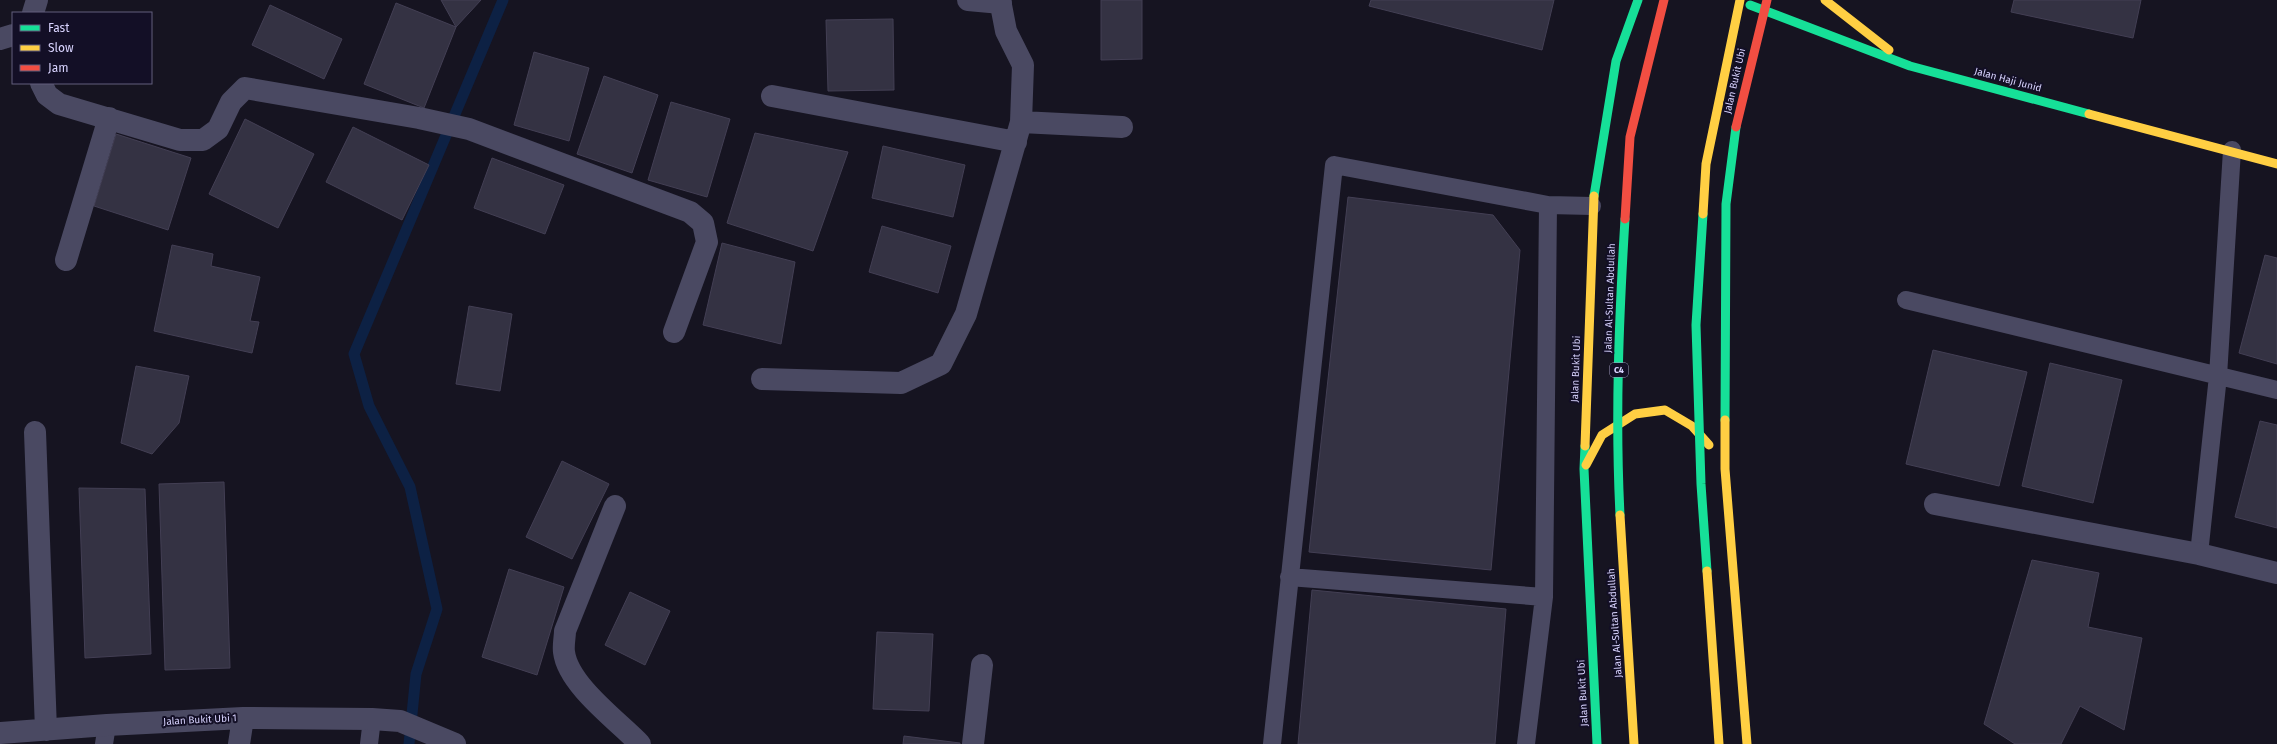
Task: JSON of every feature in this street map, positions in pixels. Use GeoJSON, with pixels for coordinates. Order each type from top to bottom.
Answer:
{"type":"FeatureCollection","features":[{"type":"Feature","properties":{"kind":"street"},"geometry":{"type":"LineString","coordinates":[[33,12],[37,0]]}},
{"type":"Feature","properties":{"kind":"street"},"geometry":{"type":"LineString","coordinates":[[762,379],[901,383],[941,364],[966,314],[1018,132],[1023,65],[1006,31],[1001,1],[968,0]]}},
{"type":"Feature","properties":{"kind":"street","name":"Jalan Bukit Ubi"},"geometry":{"type":"LineString","coordinates":[[1597,744],[1584,469],[1592,206],[1616,61],[1638,0]]}},
{"type":"Feature","properties":{"kind":"street","name":"Jalan Al-Sultan Abdullah"},"geometry":{"type":"LineString","coordinates":[[1634,744],[1622,573],[1617,454],[1620,309],[1630,137],[1664,0]]}},
{"type":"Feature","properties":{"kind":"street"},"geometry":{"type":"LineString","coordinates":[[1719,744],[1701,484],[1696,326],[1706,164],[1740,0]]}},
{"type":"Feature","properties":{"kind":"street","name":"Jalan Haji Junid"},"geometry":{"type":"LineString","coordinates":[[1740,0],[1910,66],[2232,150],[2277,164]]}},
{"type":"Feature","properties":{"kind":"street","name":"Jalan Bukit Ubi"},"geometry":{"type":"LineString","coordinates":[[1747,744],[1725,469],[1726,204],[1738,117],[1763,10],[1767,0]]}},
{"type":"Feature","properties":{"kind":"street"},"geometry":{"type":"LineString","coordinates":[[1825,0],[1842,16],[1910,66]]}},
{"type":"Feature","properties":{"kind":"street"},"geometry":{"type":"LineString","coordinates":[[0,39],[12,35]]}},
{"type":"Feature","properties":{"kind":"street"},"geometry":{"type":"LineString","coordinates":[[42,84],[47,95],[59,104],[180,140],[203,140],[218,129],[231,102],[245,88],[419,118],[469,129],[690,212],[703,223],[707,242],[674,332]]}},
{"type":"Feature","properties":{"kind":"street"},"geometry":{"type":"LineString","coordinates":[[772,96],[1018,132],[1122,127]]}},
{"type":"Feature","properties":{"kind":"street"},"geometry":{"type":"LineString","coordinates":[[66,260],[109,118]]}},
{"type":"Feature","properties":{"kind":"street"},"geometry":{"type":"LineString","coordinates":[[1584,469],[1602,435],[1635,414],[1665,410],[1692,426],[1710,446],[1725,469]]}},
{"type":"Feature","properties":{"kind":"street"},"geometry":{"type":"LineString","coordinates":[[35,432],[46,730]]}},
{"type":"Feature","properties":{"kind":"street"},"geometry":{"type":"LineString","coordinates":[[1935,504],[2199,554],[2277,573]]}},
{"type":"Feature","properties":{"kind":"street"},"geometry":{"type":"LineString","coordinates":[[615,506],[565,630],[564,652],[567,663],[588,696],[640,744]]}},
{"type":"Feature","properties":{"kind":"street"},"geometry":{"type":"LineString","coordinates":[[974,744],[982,665]]}},
{"type":"Feature","properties":{"kind":"street"},"geometry":{"type":"LineString","coordinates":[[239,744],[243,718]]}},
{"type":"Feature","properties":{"kind":"street","name":"Jalan Bukit Ubi 1"},"geometry":{"type":"LineString","coordinates":[[0,733],[46,730],[105,734],[243,718],[372,719],[400,721],[455,744]]}},
{"type":"Feature","properties":{"kind":"lane"},"geometry":{"type":"LineString","coordinates":[[2199,554],[2218,376],[2232,150]]}},
{"type":"Feature","properties":{"kind":"lane"},"geometry":{"type":"LineString","coordinates":[[1272,744],[1334,165],[1548,205],[1592,206]]}},
{"type":"Feature","properties":{"kind":"lane"},"geometry":{"type":"LineString","coordinates":[[1526,744],[1544,597],[1548,205]]}},
{"type":"Feature","properties":{"kind":"lane"},"geometry":{"type":"LineString","coordinates":[[1906,300],[2277,390]]}},
{"type":"Feature","properties":{"kind":"lane"},"geometry":{"type":"LineString","coordinates":[[1289,577],[1544,597]]}},
{"type":"Feature","properties":{"kind":"lane"},"geometry":{"type":"LineString","coordinates":[[369,744],[372,719]]}},
{"type":"Feature","properties":{"kind":"building"},"geometry":{"type":"Polygon","coordinates":[[[441,0],[481,0],[456,27],[441,0]]]}},
{"type":"Feature","properties":{"kind":"building"},"geometry":{"type":"Polygon","coordinates":[[[1101,0],[1142,0],[1142,59],[1101,60],[1101,0]]]}},
{"type":"Feature","properties":{"kind":"building"},"geometry":{"type":"Polygon","coordinates":[[[1371,0],[1554,0],[1542,50],[1369,6],[1371,0]]]}},
{"type":"Feature","properties":{"kind":"building"},"geometry":{"type":"Polygon","coordinates":[[[2014,0],[2141,0],[2133,38],[2011,12],[2014,0]]]}},
{"type":"Feature","properties":{"kind":"building"},"geometry":{"type":"Polygon","coordinates":[[[396,3],[456,27],[424,108],[364,84],[396,3]]]}},
{"type":"Feature","properties":{"kind":"building"},"geometry":{"type":"Polygon","coordinates":[[[270,5],[342,39],[324,79],[252,45],[270,5]]]}},
{"type":"Feature","properties":{"kind":"building"},"geometry":{"type":"Polygon","coordinates":[[[893,19],[894,90],[828,91],[826,20],[893,19]]]}},
{"type":"Feature","properties":{"kind":"building"},"geometry":{"type":"Polygon","coordinates":[[[534,52],[589,68],[569,141],[514,125],[534,52]]]}},
{"type":"Feature","properties":{"kind":"building"},"geometry":{"type":"Polygon","coordinates":[[[604,76],[658,95],[632,173],[577,154],[604,76]]]}},
{"type":"Feature","properties":{"kind":"building"},"geometry":{"type":"Polygon","coordinates":[[[671,102],[730,119],[707,197],[648,180],[671,102]]]}},
{"type":"Feature","properties":{"kind":"building"},"geometry":{"type":"Polygon","coordinates":[[[245,119],[314,154],[278,228],[209,194],[245,119]]]}},
{"type":"Feature","properties":{"kind":"building"},"geometry":{"type":"Polygon","coordinates":[[[353,127],[429,165],[402,220],[326,182],[353,127]]]}},
{"type":"Feature","properties":{"kind":"building"},"geometry":{"type":"Polygon","coordinates":[[[755,133],[848,152],[813,251],[727,223],[755,133]]]}},
{"type":"Feature","properties":{"kind":"building"},"geometry":{"type":"Polygon","coordinates":[[[116,134],[191,158],[168,230],[94,206],[116,134]]]}},
{"type":"Feature","properties":{"kind":"building"},"geometry":{"type":"Polygon","coordinates":[[[883,146],[965,165],[953,217],[872,198],[883,146]]]}},
{"type":"Feature","properties":{"kind":"building"},"geometry":{"type":"Polygon","coordinates":[[[492,158],[564,185],[545,234],[474,208],[492,158]]]}},
{"type":"Feature","properties":{"kind":"building"},"geometry":{"type":"Polygon","coordinates":[[[1348,197],[1493,215],[1520,250],[1491,570],[1309,552],[1348,197]]]}},
{"type":"Feature","properties":{"kind":"building"},"geometry":{"type":"Polygon","coordinates":[[[882,226],[951,246],[938,293],[869,272],[882,226]]]}},
{"type":"Feature","properties":{"kind":"building"},"geometry":{"type":"Polygon","coordinates":[[[722,243],[795,262],[781,344],[703,325],[722,243]]]}},
{"type":"Feature","properties":{"kind":"building"},"geometry":{"type":"Polygon","coordinates":[[[172,245],[213,254],[211,266],[260,277],[250,321],[259,322],[252,353],[154,331],[172,245]]]}},
{"type":"Feature","properties":{"kind":"building"},"geometry":{"type":"Polygon","coordinates":[[[2265,255],[2277,258],[2277,364],[2239,353],[2265,255]]]}},
{"type":"Feature","properties":{"kind":"building"},"geometry":{"type":"Polygon","coordinates":[[[469,306],[512,314],[500,391],[456,384],[469,306]]]}},
{"type":"Feature","properties":{"kind":"building"},"geometry":{"type":"Polygon","coordinates":[[[1933,350],[2027,372],[1999,486],[1906,464],[1933,350]]]}},
{"type":"Feature","properties":{"kind":"building"},"geometry":{"type":"Polygon","coordinates":[[[2050,363],[2122,380],[2093,503],[2022,486],[2050,363]]]}},
{"type":"Feature","properties":{"kind":"building"},"geometry":{"type":"Polygon","coordinates":[[[136,366],[189,376],[179,423],[152,454],[121,443],[136,366]]]}},
{"type":"Feature","properties":{"kind":"building"},"geometry":{"type":"Polygon","coordinates":[[[2260,421],[2277,425],[2277,528],[2235,517],[2260,421]]]}},
{"type":"Feature","properties":{"kind":"building"},"geometry":{"type":"Polygon","coordinates":[[[562,461],[609,484],[572,559],[526,537],[562,461]]]}},
{"type":"Feature","properties":{"kind":"building"},"geometry":{"type":"Polygon","coordinates":[[[224,482],[230,668],[165,670],[159,484],[224,482]]]}},
{"type":"Feature","properties":{"kind":"building"},"geometry":{"type":"Polygon","coordinates":[[[79,488],[145,489],[151,654],[85,658],[79,488]]]}},
{"type":"Feature","properties":{"kind":"building"},"geometry":{"type":"Polygon","coordinates":[[[2032,560],[2099,573],[2088,627],[2142,638],[2124,730],[2080,706],[2061,744],[2015,744],[1984,724],[2032,560]]]}},
{"type":"Feature","properties":{"kind":"building"},"geometry":{"type":"Polygon","coordinates":[[[509,569],[564,587],[537,675],[482,657],[509,569]]]}},
{"type":"Feature","properties":{"kind":"building"},"geometry":{"type":"Polygon","coordinates":[[[1312,590],[1506,609],[1495,744],[1298,744],[1312,590]]]}},
{"type":"Feature","properties":{"kind":"building"},"geometry":{"type":"Polygon","coordinates":[[[630,592],[670,611],[645,665],[605,645],[630,592]]]}},
{"type":"Feature","properties":{"kind":"building"},"geometry":{"type":"Polygon","coordinates":[[[877,632],[933,634],[929,711],[873,709],[877,632]]]}},
{"type":"Feature","properties":{"kind":"building"},"geometry":{"type":"Polygon","coordinates":[[[904,736],[960,743],[960,744],[903,744],[904,736]]]}},
{"type":"Feature","properties":{"kind":"waterway"},"geometry":{"type":"LineString","coordinates":[[409,744],[416,674],[437,609],[410,487],[369,406],[354,354],[503,0]]}},
{"type":"Feature","properties":{"kind":"traffic: fast"},"geometry":{"type":"LineString","coordinates":[[1594,196],[1616,61],[1638,0]]}},
{"type":"Feature","properties":{"kind":"traffic: fast"},"geometry":{"type":"LineString","coordinates":[[1750,5],[1910,66],[2089,114]]}},
{"type":"Feature","properties":{"kind":"traffic: fast"},"geometry":{"type":"LineString","coordinates":[[1725,420],[1726,204],[1736,127]]}},
{"type":"Feature","properties":{"kind":"traffic: fast"},"geometry":{"type":"LineString","coordinates":[[1703,214],[1696,325],[1701,484],[1707,571]]}},
{"type":"Feature","properties":{"kind":"traffic: fast"},"geometry":{"type":"LineString","coordinates":[[1620,515],[1618,367],[1625,219]]}},
{"type":"Feature","properties":{"kind":"traffic: fast"},"geometry":{"type":"LineString","coordinates":[[1585,446],[1584,469],[1597,744]]}},
{"type":"Feature","properties":{"kind":"traffic: slow"},"geometry":{"type":"LineString","coordinates":[[1703,214],[1706,164],[1740,0]]}},
{"type":"Feature","properties":{"kind":"traffic: slow"},"geometry":{"type":"LineString","coordinates":[[1825,0],[1889,50]]}},
{"type":"Feature","properties":{"kind":"traffic: slow"},"geometry":{"type":"LineString","coordinates":[[2089,114],[2277,164]]}},
{"type":"Feature","properties":{"kind":"traffic: slow"},"geometry":{"type":"LineString","coordinates":[[1585,446],[1594,196]]}},
{"type":"Feature","properties":{"kind":"traffic: slow"},"geometry":{"type":"LineString","coordinates":[[1586,465],[1602,435],[1635,414],[1665,410],[1692,426],[1709,445]]}},
{"type":"Feature","properties":{"kind":"traffic: slow"},"geometry":{"type":"LineString","coordinates":[[1725,420],[1725,469],[1747,744]]}},
{"type":"Feature","properties":{"kind":"traffic: slow"},"geometry":{"type":"LineString","coordinates":[[1620,515],[1634,744]]}},
{"type":"Feature","properties":{"kind":"traffic: slow"},"geometry":{"type":"LineString","coordinates":[[1707,571],[1719,744]]}},
{"type":"Feature","properties":{"kind":"traffic: jam"},"geometry":{"type":"LineString","coordinates":[[1625,219],[1630,137],[1664,0]]}},
{"type":"Feature","properties":{"kind":"traffic: jam"},"geometry":{"type":"LineString","coordinates":[[1736,127],[1767,0]]}}]}
